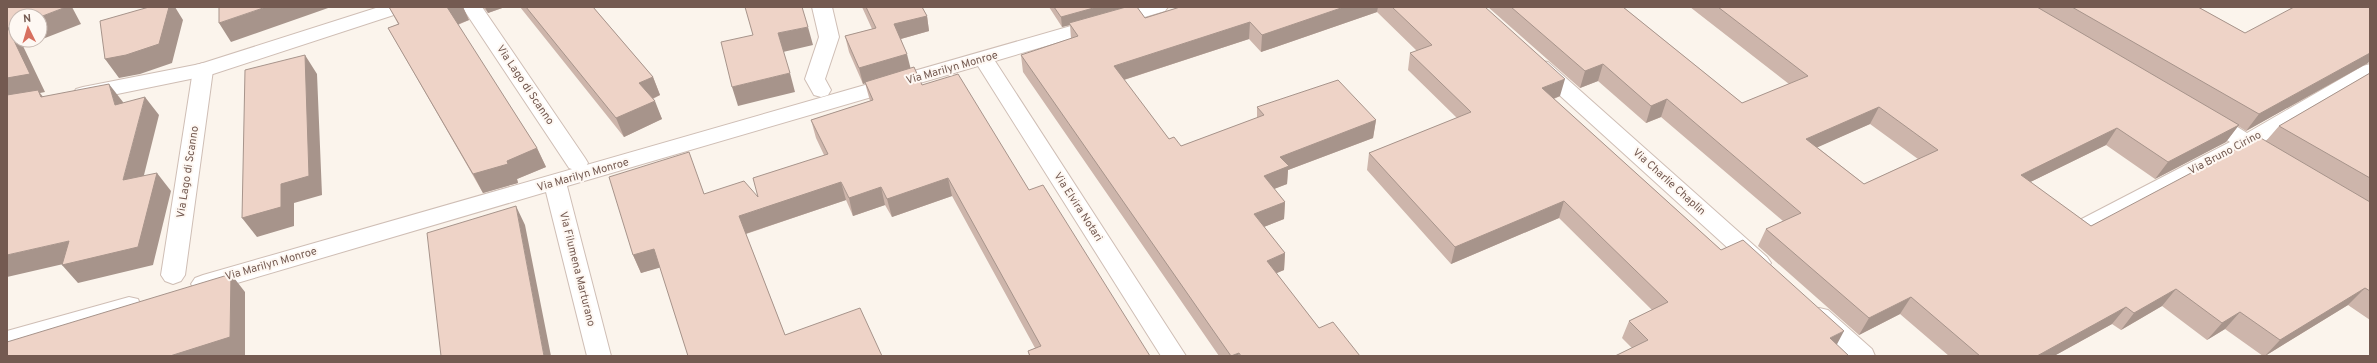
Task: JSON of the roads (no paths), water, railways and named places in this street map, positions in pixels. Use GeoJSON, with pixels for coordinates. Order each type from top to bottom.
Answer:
{"type":"FeatureCollection","features":[{"type":"Feature","properties":{"kind":"street"},"geometry":{"type":"LineString","coordinates":[[68,97],[203,70],[399,7]]}},
{"type":"Feature","properties":{"kind":"street","name":"Via Lago di Scanno"},"geometry":{"type":"LineString","coordinates":[[472,7],[577,163]]}},
{"type":"Feature","properties":{"kind":"street"},"geometry":{"type":"LineString","coordinates":[[821,90],[815,79],[817,67],[828,42],[829,31],[822,7]]}},
{"type":"Feature","properties":{"kind":"street","name":"Via Marilyn Monroe"},"geometry":{"type":"LineString","coordinates":[[171,284],[555,183],[1158,7]]}},
{"type":"Feature","properties":{"kind":"street","name":"Via Charlie Chaplin"},"geometry":{"type":"LineString","coordinates":[[1528,55],[1775,277]]}},
{"type":"Feature","properties":{"kind":"street","name":"Via Elvira Notari"},"geometry":{"type":"LineString","coordinates":[[983,58],[1174,356]]}},
{"type":"Feature","properties":{"kind":"street","name":"Via Lago di Scanno"},"geometry":{"type":"LineString","coordinates":[[171,284],[203,70]]}},
{"type":"Feature","properties":{"kind":"street","name":"Via Bruno Cirino"},"geometry":{"type":"LineString","coordinates":[[2078,231],[2247,142],[2370,71]]}},
{"type":"Feature","properties":{"kind":"street"},"geometry":{"type":"LineString","coordinates":[[2188,107],[2288,167]]}},
{"type":"Feature","properties":{"kind":"street","name":"Via Filumena Marturano"},"geometry":{"type":"LineString","coordinates":[[555,183],[599,356]]}},
{"type":"Feature","properties":{"kind":"street"},"geometry":{"type":"LineString","coordinates":[[7,341],[147,300]]}},
{"type":"Feature","properties":{"kind":"street"},"geometry":{"type":"LineString","coordinates":[[1804,303],[1863,356]]}}]}
